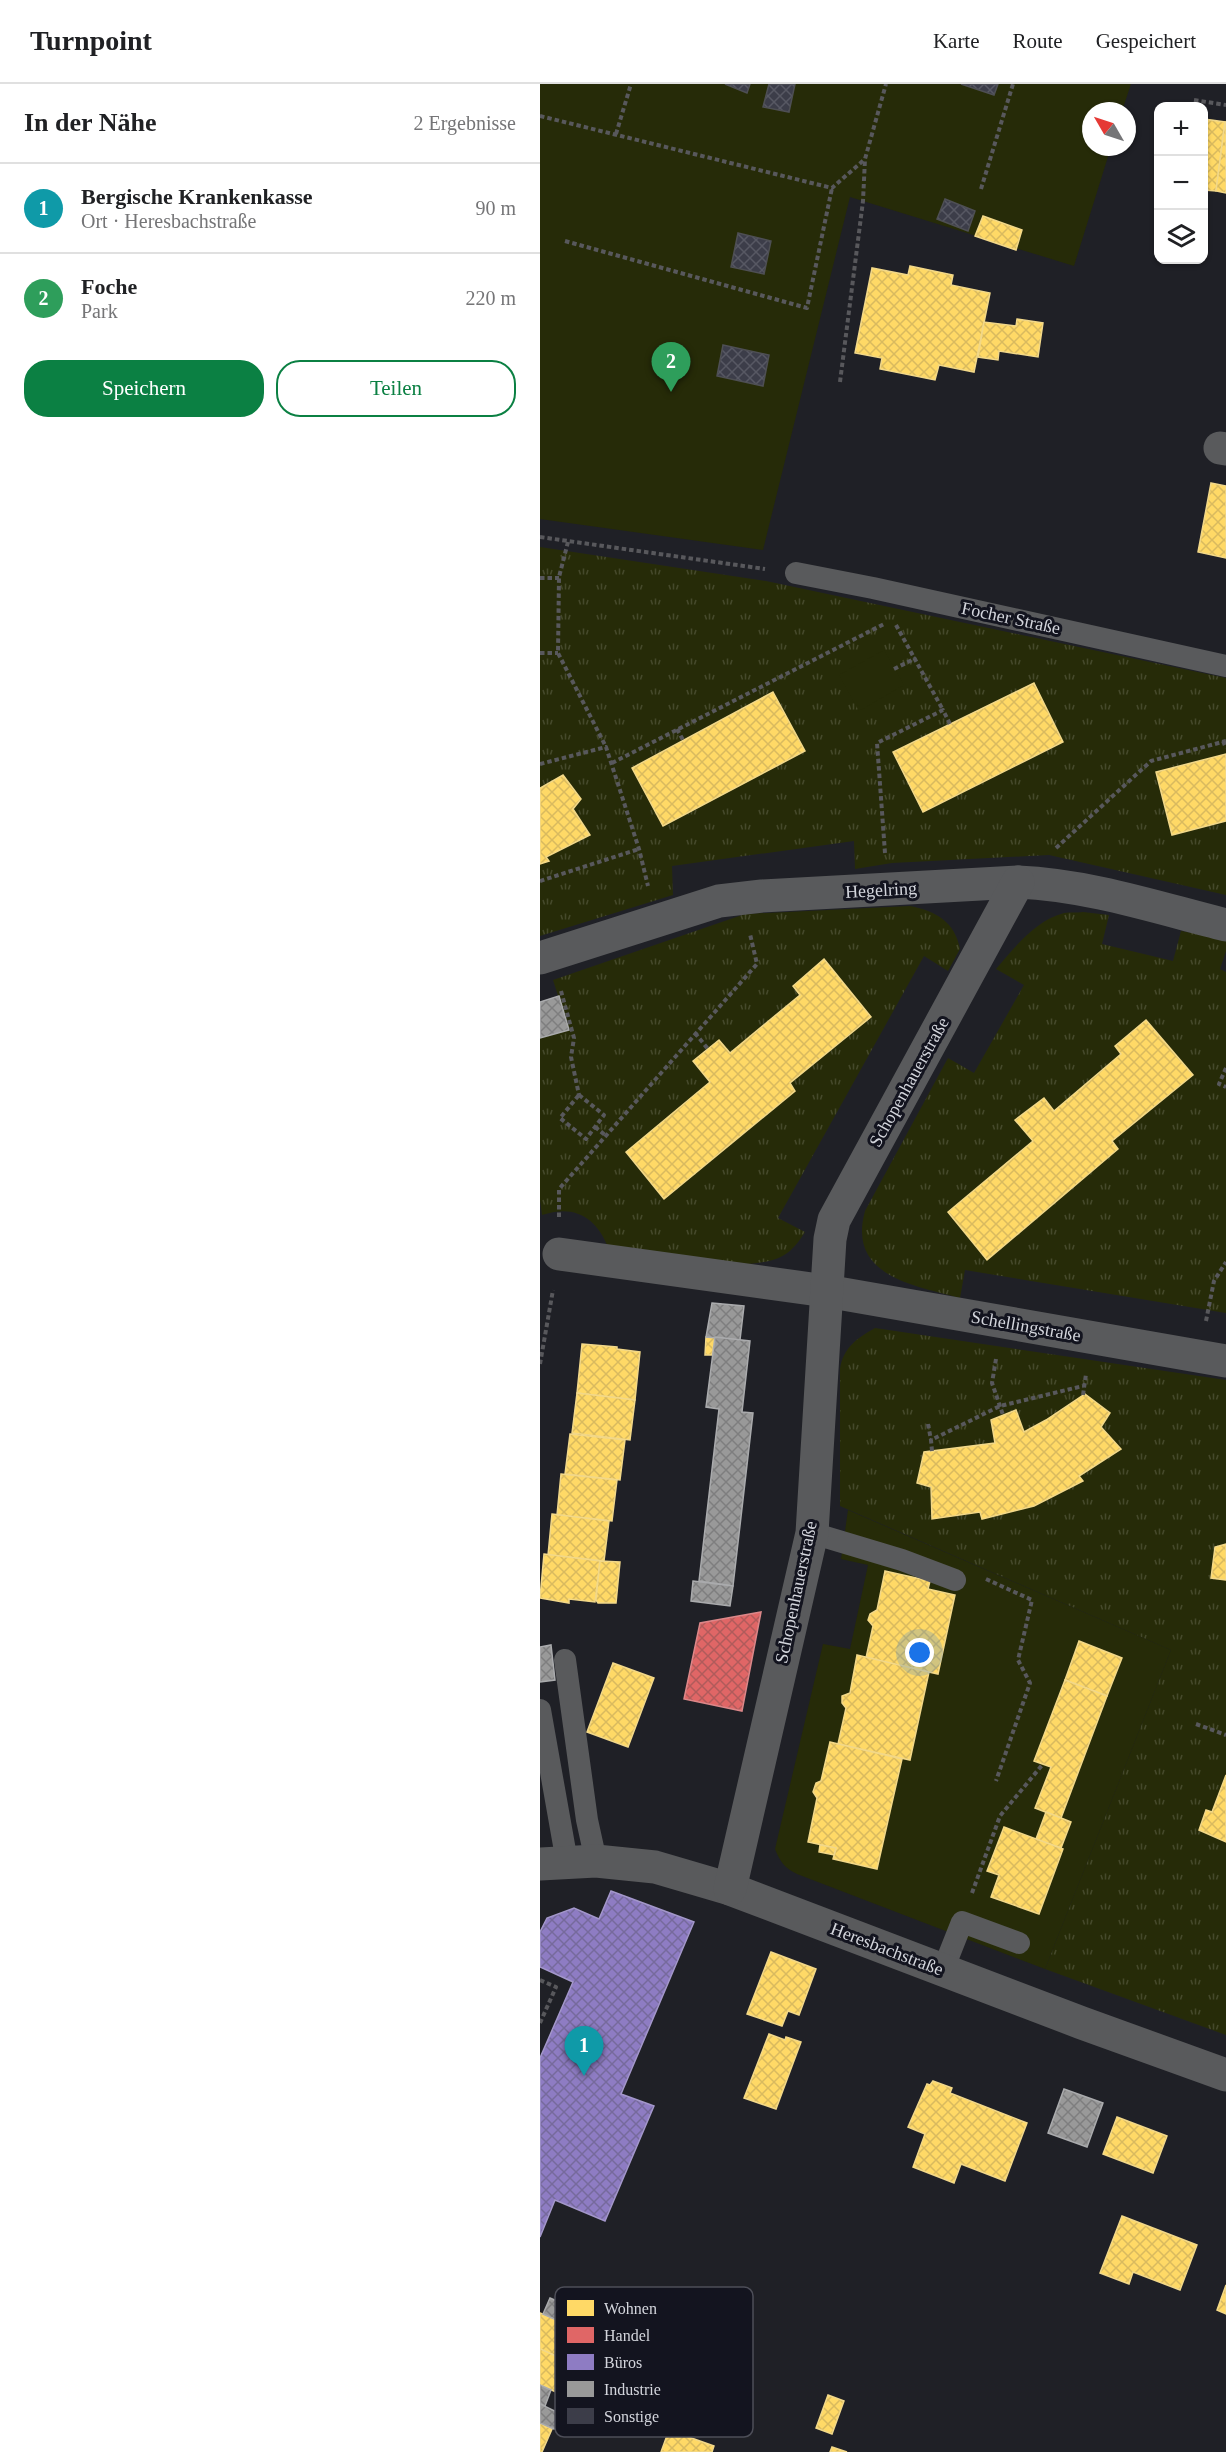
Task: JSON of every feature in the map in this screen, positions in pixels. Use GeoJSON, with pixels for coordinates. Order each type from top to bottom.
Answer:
{"type":"FeatureCollection","features":[{"type":"Feature","properties":{"kind":"street","name":"Hegelring"},"geometry":{"type":"LineString","coordinates":[[545,957],[719,901],[1018,882],[1047,883],[1080,889],[1226,925]]}},
{"type":"Feature","properties":{"kind":"street","name":"Schopenhauerstraße"},"geometry":{"type":"LineString","coordinates":[[730,1889],[812,1533],[826,1291],[830,1239],[834,1220],[1018,882]]}},
{"type":"Feature","properties":{"kind":"street"},"geometry":{"type":"LineString","coordinates":[[559,1254],[826,1291]]}},
{"type":"Feature","properties":{"kind":"street","name":"Schellingstraße"},"geometry":{"type":"LineString","coordinates":[[826,1291],[1213,1359]]}},
{"type":"Feature","properties":{"kind":"street","name":"Heresbachstraße"},"geometry":{"type":"LineString","coordinates":[[568,1862],[655,1867],[730,1889],[942,1970],[1226,2074]]}},
{"type":"Feature","properties":{"kind":"lane","name":"Focher Straße"},"geometry":{"type":"LineString","coordinates":[[796,573],[1226,666]]}},
{"type":"Feature","properties":{"kind":"lane"},"geometry":{"type":"LineString","coordinates":[[812,1533],[902,1560],[955,1580]]}},
{"type":"Feature","properties":{"kind":"lane"},"geometry":{"type":"LineString","coordinates":[[565,1660],[587,1820],[568,1862]]}},
{"type":"Feature","properties":{"kind":"lane"},"geometry":{"type":"LineString","coordinates":[[540,1710],[568,1862]]}},
{"type":"Feature","properties":{"kind":"lane"},"geometry":{"type":"LineString","coordinates":[[942,1970],[962,1922],[1019,1943]]}},
{"type":"Feature","properties":{"kind":"path"},"geometry":{"type":"LineString","coordinates":[[616,134],[631,84]]}},
{"type":"Feature","properties":{"kind":"path"},"geometry":{"type":"LineString","coordinates":[[840,382],[863,201],[865,159],[886,84]]}},
{"type":"Feature","properties":{"kind":"path"},"geometry":{"type":"LineString","coordinates":[[981,189],[1013,84]]}},
{"type":"Feature","properties":{"kind":"path"},"geometry":{"type":"LineString","coordinates":[[1194,100],[1226,105]]}},
{"type":"Feature","properties":{"kind":"path"},"geometry":{"type":"LineString","coordinates":[[540,116],[832,188]]}},
{"type":"Feature","properties":{"kind":"path"},"geometry":{"type":"LineString","coordinates":[[565,240],[807,308],[832,188],[865,159]]}},
{"type":"Feature","properties":{"kind":"path"},"geometry":{"type":"LineString","coordinates":[[540,537],[796,573]]}},
{"type":"Feature","properties":{"kind":"path"},"geometry":{"type":"LineString","coordinates":[[568,542],[559,578],[558,653],[612,763],[639,849],[657,921]]}},
{"type":"Feature","properties":{"kind":"path"},"geometry":{"type":"LineString","coordinates":[[540,578],[559,578]]}},
{"type":"Feature","properties":{"kind":"path"},"geometry":{"type":"LineString","coordinates":[[612,763],[893,620],[916,658],[950,724]]}},
{"type":"Feature","properties":{"kind":"path"},"geometry":{"type":"LineString","coordinates":[[540,653],[558,653]]}},
{"type":"Feature","properties":{"kind":"path"},"geometry":{"type":"LineString","coordinates":[[894,669],[916,658]]}},
{"type":"Feature","properties":{"kind":"path"},"geometry":{"type":"LineString","coordinates":[[887,889],[877,743],[943,710]]}},
{"type":"Feature","properties":{"kind":"path"},"geometry":{"type":"LineString","coordinates":[[677,729],[683,740]]}},
{"type":"Feature","properties":{"kind":"path"},"geometry":{"type":"LineString","coordinates":[[1018,882],[1151,761],[1225,741],[1226,748]]}},
{"type":"Feature","properties":{"kind":"path"},"geometry":{"type":"LineString","coordinates":[[540,764],[606,747]]}},
{"type":"Feature","properties":{"kind":"path"},"geometry":{"type":"LineString","coordinates":[[540,881],[639,849]]}},
{"type":"Feature","properties":{"kind":"path"},"geometry":{"type":"LineString","coordinates":[[540,1364],[559,1254],[559,1189],[757,964],[739,899]]}},
{"type":"Feature","properties":{"kind":"path"},"geometry":{"type":"LineString","coordinates":[[545,957],[574,1038],[571,1057],[579,1095],[604,1115],[586,1139],[560,1118],[579,1095]]}},
{"type":"Feature","properties":{"kind":"path"},"geometry":{"type":"LineString","coordinates":[[695,1033],[708,1049]]}},
{"type":"Feature","properties":{"kind":"path"},"geometry":{"type":"LineString","coordinates":[[1226,1068],[1219,1084],[1226,1087]]}},
{"type":"Feature","properties":{"kind":"path"},"geometry":{"type":"LineString","coordinates":[[595,1127],[605,1135]]}},
{"type":"Feature","properties":{"kind":"path"},"geometry":{"type":"LineString","coordinates":[[1213,1359],[1214,1281],[1226,1262]]}},
{"type":"Feature","properties":{"kind":"path"},"geometry":{"type":"LineString","coordinates":[[1002,1322],[992,1383],[1002,1415]]}},
{"type":"Feature","properties":{"kind":"path"},"geometry":{"type":"LineString","coordinates":[[931,1440],[1000,1406],[1083,1386]]}},
{"type":"Feature","properties":{"kind":"path"},"geometry":{"type":"LineString","coordinates":[[928,1424],[932,1451]]}},
{"type":"Feature","properties":{"kind":"path"},"geometry":{"type":"LineString","coordinates":[[979,1576],[1032,1600],[1018,1660],[1030,1683],[996,1780]]}},
{"type":"Feature","properties":{"kind":"path"},"geometry":{"type":"LineString","coordinates":[[1196,1724],[1226,1735]]}},
{"type":"Feature","properties":{"kind":"path"},"geometry":{"type":"LineString","coordinates":[[962,1922],[1000,1816],[1042,1764]]}},
{"type":"Feature","properties":{"kind":"path"},"geometry":{"type":"LineString","coordinates":[[540,1980],[556,1987],[540,2023]]}},
{"type":"Feature","properties":{"kind":"green space"},"geometry":{"type":"Polygon","coordinates":[[[540,84],[1131,84],[1125,102],[1082,102],[1082,156],[1108,156],[1074,266],[850,197],[763,550],[540,519],[540,84]]]}},
{"type":"Feature","properties":{"kind":"green space"},"geometry":{"type":"Polygon","coordinates":[[[540,547],[766,581],[1226,678],[1226,895],[1049,855],[892,863],[855,869],[854,841],[672,866],[673,895],[540,936],[540,547]]]}},
{"type":"Feature","properties":{"kind":"green space"},"geometry":{"type":"Polygon","coordinates":[[[540,577],[559,577],[558,653],[540,653],[540,577]]]}},
{"type":"Feature","properties":{"kind":"green space"},"geometry":{"type":"Polygon","coordinates":[[[884,650],[904,685],[859,711],[839,675],[884,650]]]}},
{"type":"Feature","properties":{"kind":"green space"},"geometry":{"type":"Polygon","coordinates":[[[910,906],[928,911],[943,919],[954,932],[960,949],[948,971],[924,956],[778,1218],[805,1232],[788,1253],[775,1259],[748,1264],[608,1247],[597,1228],[574,1212],[564,1211],[542,1215],[540,1200],[540,1038],[569,1030],[553,980],[745,914],[910,906]]]}},
{"type":"Feature","properties":{"kind":"green space"},"geometry":{"type":"Polygon","coordinates":[[[1083,912],[1109,915],[1102,944],[1173,961],[1181,931],[1226,939],[1226,951],[1220,969],[1226,972],[1226,1313],[965,1270],[960,1298],[905,1282],[888,1274],[875,1264],[866,1250],[862,1233],[865,1211],[948,1058],[974,1073],[1024,985],[996,969],[1026,936],[1044,922],[1064,913],[1083,912]]]}},
{"type":"Feature","properties":{"kind":"green space"},"geometry":{"type":"Polygon","coordinates":[[[875,1328],[1226,1380],[1226,2035],[1045,1969],[1171,1650],[840,1506],[840,1369],[844,1355],[852,1344],[875,1328]]]}},
{"type":"Feature","properties":{"kind":"green space"},"geometry":{"type":"Polygon","coordinates":[[[848,1510],[1171,1650],[1045,1969],[797,1874],[786,1867],[777,1854],[775,1849],[823,1644],[850,1649],[868,1565],[841,1559],[848,1510]]]}},
{"type":"Feature","properties":{"kind":"building: Wohnen"},"geometry":{"type":"Polygon","coordinates":[[[1208,120],[1225,122],[1216,191],[1208,190],[1208,120]]]}},
{"type":"Feature","properties":{"kind":"building: Wohnen"},"geometry":{"type":"Polygon","coordinates":[[[1226,122],[1226,193],[1216,191],[1226,122]]]}},
{"type":"Feature","properties":{"kind":"building: Wohnen"},"geometry":{"type":"Polygon","coordinates":[[[983,216],[1022,230],[1016,250],[975,236],[983,216]]]}},
{"type":"Feature","properties":{"kind":"building: Wohnen"},"geometry":{"type":"Polygon","coordinates":[[[910,266],[953,275],[951,285],[990,293],[974,372],[939,365],[935,380],[880,369],[882,358],[855,353],[872,268],[908,275],[910,266]]]}},
{"type":"Feature","properties":{"kind":"building: Wohnen"},"geometry":{"type":"Polygon","coordinates":[[[1017,319],[1043,323],[1038,357],[999,351],[998,360],[978,357],[984,322],[1016,326],[1017,319]]]}},
{"type":"Feature","properties":{"kind":"building: Wohnen"},"geometry":{"type":"Polygon","coordinates":[[[1211,483],[1226,486],[1226,558],[1198,552],[1211,483]]]}},
{"type":"Feature","properties":{"kind":"building: Wohnen"},"geometry":{"type":"Polygon","coordinates":[[[1034,683],[1063,742],[923,812],[893,752],[1034,683]]]}},
{"type":"Feature","properties":{"kind":"building: Wohnen"},"geometry":{"type":"Polygon","coordinates":[[[773,692],[805,751],[663,826],[632,768],[773,692]]]}},
{"type":"Feature","properties":{"kind":"building: Wohnen"},"geometry":{"type":"Polygon","coordinates":[[[1226,754],[1226,821],[1172,835],[1156,772],[1226,754]]]}},
{"type":"Feature","properties":{"kind":"building: Wohnen"},"geometry":{"type":"Polygon","coordinates":[[[563,775],[581,799],[573,809],[590,835],[546,857],[549,861],[540,864],[540,788],[563,775]]]}},
{"type":"Feature","properties":{"kind":"building: Wohnen"},"geometry":{"type":"Polygon","coordinates":[[[824,959],[871,1017],[790,1083],[795,1091],[664,1199],[626,1152],[710,1082],[693,1061],[719,1040],[730,1053],[800,995],[793,986],[824,959]]]}},
{"type":"Feature","properties":{"kind":"building: Wohnen"},"geometry":{"type":"Polygon","coordinates":[[[1146,1020],[1193,1075],[1112,1141],[1118,1149],[987,1260],[948,1212],[1033,1141],[1015,1120],[1044,1098],[1054,1111],[1121,1054],[1115,1046],[1146,1020]]]}},
{"type":"Feature","properties":{"kind":"building: Wohnen"},"geometry":{"type":"Polygon","coordinates":[[[706,1337],[715,1337],[712,1355],[705,1355],[706,1337]]]}},
{"type":"Feature","properties":{"kind":"building: Wohnen"},"geometry":{"type":"Polygon","coordinates":[[[582,1344],[617,1347],[617,1349],[640,1352],[635,1400],[577,1393],[582,1344]]]}},
{"type":"Feature","properties":{"kind":"building: Wohnen"},"geometry":{"type":"Polygon","coordinates":[[[577,1393],[635,1400],[630,1440],[572,1433],[577,1393]]]}},
{"type":"Feature","properties":{"kind":"building: Wohnen"},"geometry":{"type":"Polygon","coordinates":[[[1085,1394],[1110,1413],[1101,1427],[1121,1449],[1079,1476],[1083,1481],[1034,1506],[982,1519],[980,1512],[932,1519],[931,1487],[917,1483],[924,1452],[995,1443],[991,1420],[1016,1410],[1024,1432],[1085,1394]]]}},
{"type":"Feature","properties":{"kind":"building: Wohnen"},"geometry":{"type":"Polygon","coordinates":[[[570,1434],[625,1440],[620,1480],[565,1474],[570,1434]]]}},
{"type":"Feature","properties":{"kind":"building: Wohnen"},"geometry":{"type":"Polygon","coordinates":[[[561,1474],[617,1480],[612,1521],[557,1515],[561,1474]]]}},
{"type":"Feature","properties":{"kind":"building: Wohnen"},"geometry":{"type":"Polygon","coordinates":[[[552,1514],[609,1521],[604,1561],[548,1555],[552,1514]]]}},
{"type":"Feature","properties":{"kind":"building: Wohnen"},"geometry":{"type":"Polygon","coordinates":[[[1226,1544],[1226,1580],[1211,1578],[1215,1547],[1226,1544]]]}},
{"type":"Feature","properties":{"kind":"building: Wohnen"},"geometry":{"type":"Polygon","coordinates":[[[544,1554],[600,1561],[595,1602],[569,1599],[569,1603],[540,1598],[544,1554]]]}},
{"type":"Feature","properties":{"kind":"building: Wohnen"},"geometry":{"type":"Polygon","coordinates":[[[600,1561],[620,1562],[616,1603],[598,1603],[596,1600],[600,1561]]]}},
{"type":"Feature","properties":{"kind":"building: Wohnen"},"geometry":{"type":"Polygon","coordinates":[[[885,1571],[930,1581],[928,1589],[955,1595],[938,1674],[866,1658],[873,1626],[868,1620],[870,1614],[877,1610],[885,1571]]]}},
{"type":"Feature","properties":{"kind":"building: Wohnen"},"geometry":{"type":"Polygon","coordinates":[[[1079,1641],[1122,1658],[1107,1696],[1065,1680],[1079,1641]]]}},
{"type":"Feature","properties":{"kind":"building: Wohnen"},"geometry":{"type":"Polygon","coordinates":[[[857,1655],[929,1672],[910,1760],[838,1744],[846,1708],[842,1703],[842,1696],[850,1693],[857,1655]]]}},
{"type":"Feature","properties":{"kind":"building: Wohnen"},"geometry":{"type":"Polygon","coordinates":[[[613,1663],[654,1678],[628,1747],[587,1732],[613,1663]]]}},
{"type":"Feature","properties":{"kind":"building: Wohnen"},"geometry":{"type":"Polygon","coordinates":[[[1065,1680],[1107,1696],[1061,1818],[1035,1808],[1051,1767],[1034,1761],[1065,1680]]]}},
{"type":"Feature","properties":{"kind":"building: Wohnen"},"geometry":{"type":"Polygon","coordinates":[[[830,1742],[902,1759],[877,1869],[833,1859],[836,1848],[808,1842],[817,1798],[813,1792],[816,1783],[821,1781],[830,1742]]]}},
{"type":"Feature","properties":{"kind":"building: Wohnen"},"geometry":{"type":"Polygon","coordinates":[[[1226,1775],[1226,1842],[1199,1830],[1206,1810],[1212,1812],[1226,1775]]]}},
{"type":"Feature","properties":{"kind":"building: Wohnen"},"geometry":{"type":"Polygon","coordinates":[[[1046,1812],[1071,1822],[1061,1848],[1036,1839],[1046,1812]]]}},
{"type":"Feature","properties":{"kind":"building: Wohnen"},"geometry":{"type":"Polygon","coordinates":[[[1004,1827],[1063,1849],[1039,1914],[991,1897],[999,1875],[987,1871],[1004,1827]]]}},
{"type":"Feature","properties":{"kind":"building: Wohnen"},"geometry":{"type":"Polygon","coordinates":[[[820,1845],[836,1848],[834,1855],[819,1852],[820,1845]]]}},
{"type":"Feature","properties":{"kind":"building: Wohnen"},"geometry":{"type":"Polygon","coordinates":[[[771,1952],[816,1969],[799,2015],[788,2011],[782,2026],[747,2014],[771,1952]]]}},
{"type":"Feature","properties":{"kind":"building: Wohnen"},"geometry":{"type":"Polygon","coordinates":[[[769,2034],[785,2040],[786,2037],[801,2042],[776,2109],[744,2098],[769,2034]]]}},
{"type":"Feature","properties":{"kind":"building: Wohnen"},"geometry":{"type":"Polygon","coordinates":[[[933,2081],[952,2088],[950,2093],[1027,2123],[1005,2181],[961,2164],[954,2183],[913,2167],[925,2134],[908,2127],[927,2084],[930,2085],[933,2081]]]}},
{"type":"Feature","properties":{"kind":"building: Wohnen"},"geometry":{"type":"Polygon","coordinates":[[[1117,2117],[1167,2136],[1153,2173],[1103,2154],[1117,2117]]]}},
{"type":"Feature","properties":{"kind":"building: Wohnen"},"geometry":{"type":"Polygon","coordinates":[[[1122,2216],[1197,2245],[1180,2290],[1133,2272],[1129,2284],[1100,2273],[1122,2216]]]}},
{"type":"Feature","properties":{"kind":"building: Wohnen"},"geometry":{"type":"Polygon","coordinates":[[[1226,2285],[1226,2314],[1217,2310],[1226,2285]]]}},
{"type":"Feature","properties":{"kind":"building: Wohnen"},"geometry":{"type":"Polygon","coordinates":[[[540,2313],[555,2320],[555,2356],[540,2349],[540,2313]]]}},
{"type":"Feature","properties":{"kind":"building: Wohnen"},"geometry":{"type":"Polygon","coordinates":[[[540,2349],[555,2356],[555,2392],[540,2385],[540,2349]]]}},
{"type":"Feature","properties":{"kind":"building: Wohnen"},"geometry":{"type":"Polygon","coordinates":[[[828,2395],[844,2401],[832,2434],[816,2428],[828,2395]]]}},
{"type":"Feature","properties":{"kind":"building: Wohnen"},"geometry":{"type":"Polygon","coordinates":[[[540,2423],[552,2429],[542,2452],[540,2452],[540,2423]]]}},
{"type":"Feature","properties":{"kind":"building: Wohnen"},"geometry":{"type":"Polygon","coordinates":[[[666,2437],[689,2437],[714,2446],[712,2452],[661,2452],[666,2437]]]}},
{"type":"Feature","properties":{"kind":"building: Wohnen"},"geometry":{"type":"Polygon","coordinates":[[[832,2447],[847,2452],[830,2452],[832,2447]]]}},
{"type":"Feature","properties":{"kind":"building: Handel"},"geometry":{"type":"Polygon","coordinates":[[[761,1612],[742,1711],[684,1699],[700,1623],[761,1612]]]}},
{"type":"Feature","properties":{"kind":"building: Büros"},"geometry":{"type":"Polygon","coordinates":[[[611,1891],[694,1922],[621,2094],[654,2106],[605,2221],[555,2200],[540,2237],[540,2058],[573,1982],[540,1967],[540,1932],[547,1918],[574,1908],[599,1919],[611,1891]]]}},
{"type":"Feature","properties":{"kind":"building: Industrie"},"geometry":{"type":"Polygon","coordinates":[[[559,996],[569,1030],[540,1038],[540,1002],[559,996]]]}},
{"type":"Feature","properties":{"kind":"building: Industrie"},"geometry":{"type":"Polygon","coordinates":[[[712,1303],[744,1306],[740,1340],[706,1337],[712,1303]]]}},
{"type":"Feature","properties":{"kind":"building: Industrie"},"geometry":{"type":"Polygon","coordinates":[[[715,1337],[750,1341],[742,1412],[753,1413],[733,1586],[699,1581],[719,1409],[706,1407],[715,1337]]]}},
{"type":"Feature","properties":{"kind":"building: Industrie"},"geometry":{"type":"Polygon","coordinates":[[[693,1581],[733,1586],[730,1606],[691,1601],[693,1581]]]}},
{"type":"Feature","properties":{"kind":"building: Industrie"},"geometry":{"type":"Polygon","coordinates":[[[551,1645],[555,1680],[540,1682],[540,1647],[551,1645]]]}},
{"type":"Feature","properties":{"kind":"building: Industrie"},"geometry":{"type":"Polygon","coordinates":[[[1064,2089],[1103,2103],[1087,2147],[1048,2133],[1064,2089]]]}},
{"type":"Feature","properties":{"kind":"building: Industrie"},"geometry":{"type":"Polygon","coordinates":[[[550,2298],[555,2300],[555,2319],[543,2314],[550,2298]]]}},
{"type":"Feature","properties":{"kind":"building: Industrie"},"geometry":{"type":"Polygon","coordinates":[[[540,2385],[551,2390],[545,2406],[540,2404],[540,2385]]]}},
{"type":"Feature","properties":{"kind":"building: Industrie"},"geometry":{"type":"Polygon","coordinates":[[[540,2404],[555,2411],[554,2429],[540,2423],[540,2404]]]}},
{"type":"Feature","properties":{"kind":"building: Sonstige"},"geometry":{"type":"Polygon","coordinates":[[[725,84],[750,84],[747,93],[725,84]]]}},
{"type":"Feature","properties":{"kind":"building: Sonstige"},"geometry":{"type":"Polygon","coordinates":[[[769,84],[795,84],[789,112],[763,107],[769,84]]]}},
{"type":"Feature","properties":{"kind":"building: Sonstige"},"geometry":{"type":"Polygon","coordinates":[[[961,84],[998,84],[994,95],[961,84]]]}},
{"type":"Feature","properties":{"kind":"building: Sonstige"},"geometry":{"type":"Polygon","coordinates":[[[945,199],[975,211],[968,231],[937,219],[945,199]]]}},
{"type":"Feature","properties":{"kind":"building: Sonstige"},"geometry":{"type":"Polygon","coordinates":[[[738,233],[771,241],[764,274],[731,267],[738,233]]]}},
{"type":"Feature","properties":{"kind":"building: Sonstige"},"geometry":{"type":"Polygon","coordinates":[[[723,345],[769,355],[763,386],[717,376],[723,345]]]}},
{"type":"Feature","properties":{"kind":"place","name":"Foche"},"geometry":{"type":"Point","coordinates":[671,392]}},
{"type":"Feature","properties":{"kind":"place","name":"Bergische Krankenkasse"},"geometry":{"type":"Point","coordinates":[584,2076]}}]}
